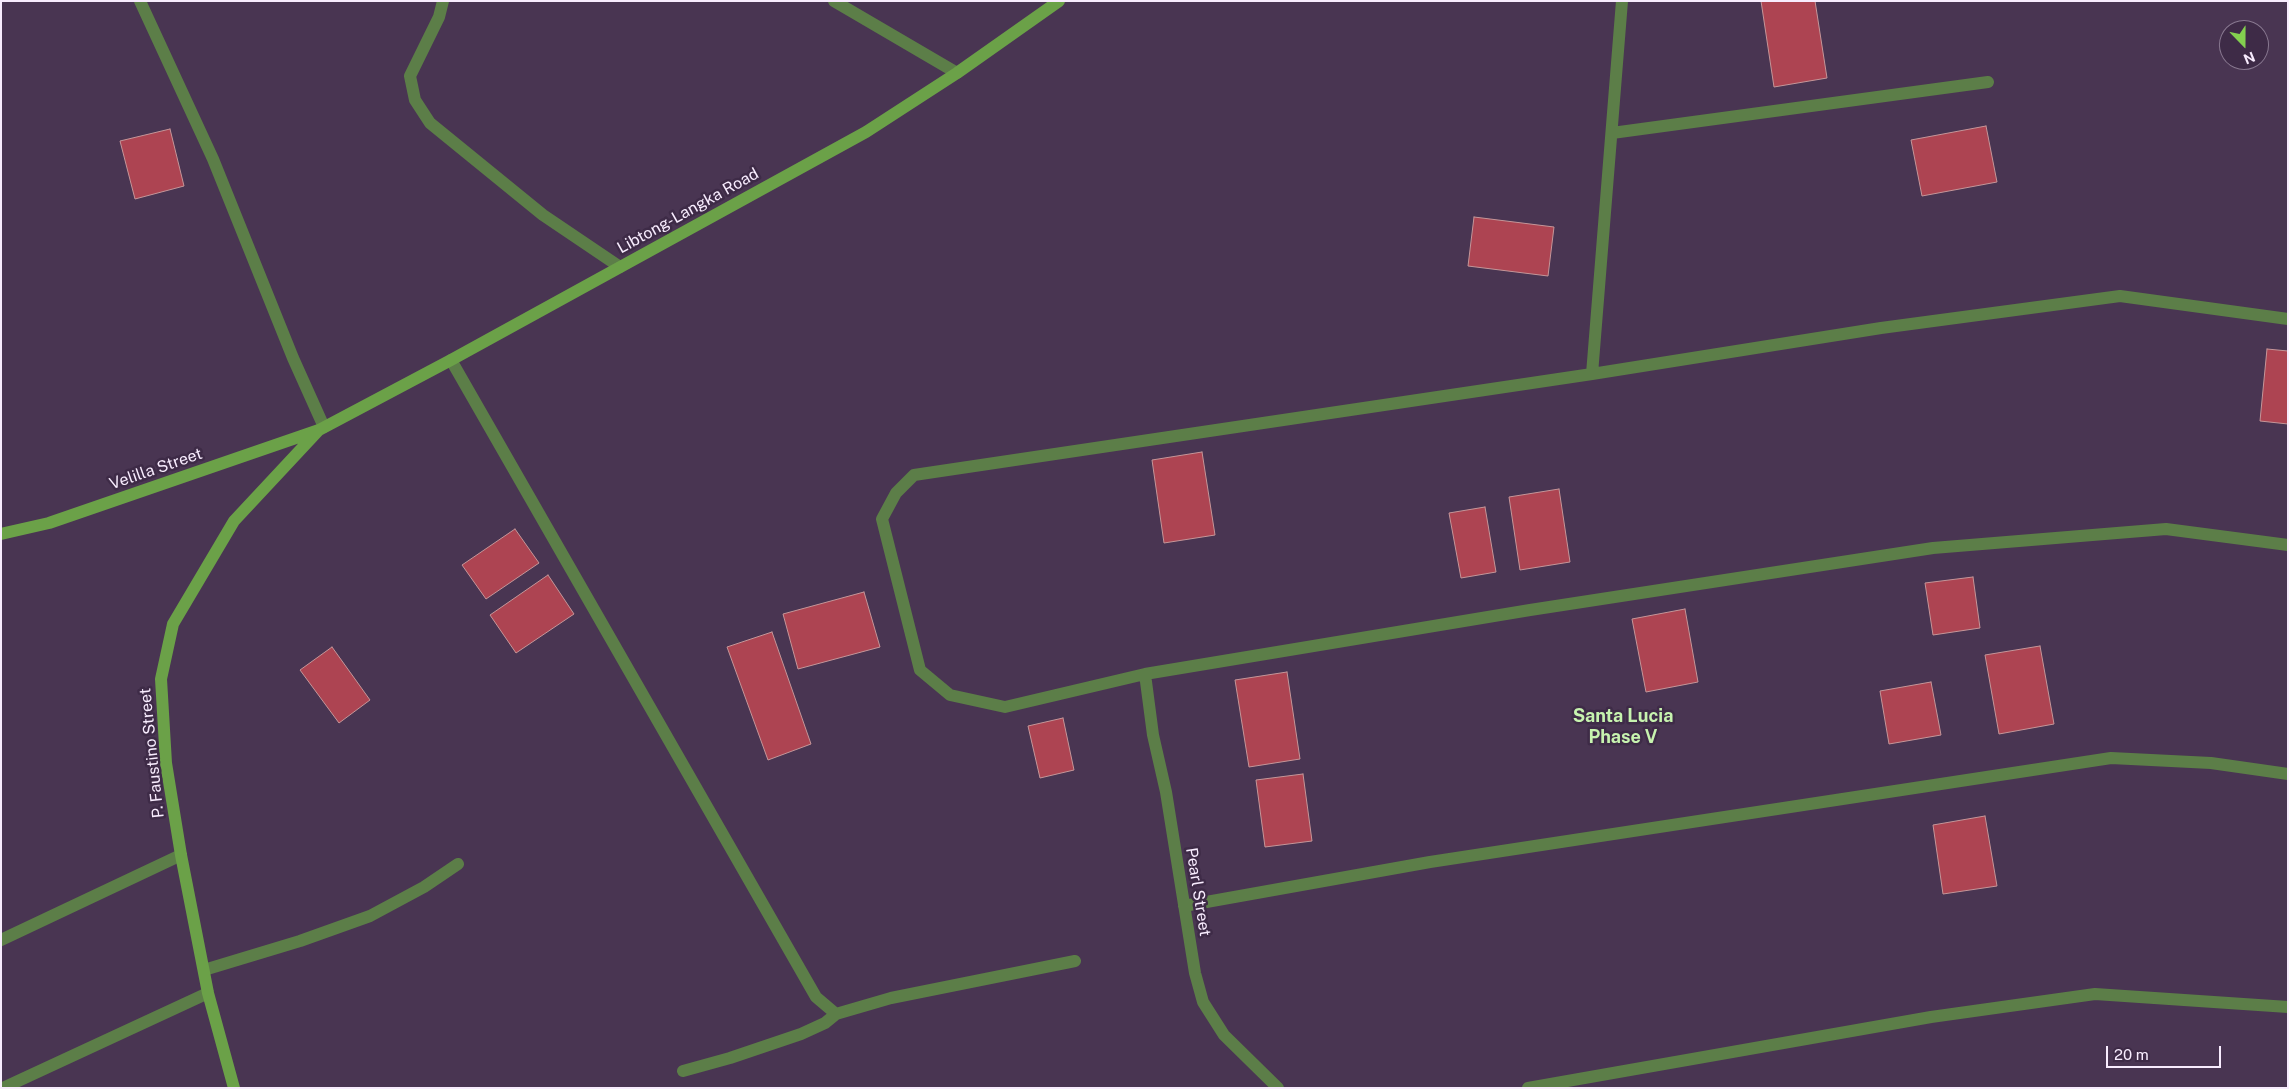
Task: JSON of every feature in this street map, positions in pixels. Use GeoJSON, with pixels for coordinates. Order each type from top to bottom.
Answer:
{"type":"FeatureCollection","features":[{"type":"Feature","properties":{"kind":"main road","name":"Libtong-Langka Road"},"geometry":{"type":"LineString","coordinates":[[322,428],[866,132],[958,73],[1059,1]]}},
{"type":"Feature","properties":{"kind":"main road","name":"Velilla Street"},"geometry":{"type":"LineString","coordinates":[[1,534],[49,523],[322,428]]}},
{"type":"Feature","properties":{"kind":"main road","name":"P. Faustino Street"},"geometry":{"type":"LineString","coordinates":[[234,1088],[208,993],[181,854],[166,764],[161,679],[173,624],[234,521],[322,428]]}},
{"type":"Feature","properties":{"kind":"street"},"geometry":{"type":"LineString","coordinates":[[140,1],[213,160],[322,428]]}},
{"type":"Feature","properties":{"kind":"street"},"geometry":{"type":"LineString","coordinates":[[443,1],[439,17],[410,76],[415,100],[430,123],[543,215],[620,267]]}},
{"type":"Feature","properties":{"kind":"street"},"geometry":{"type":"LineString","coordinates":[[834,1],[958,73]]}},
{"type":"Feature","properties":{"kind":"street"},"geometry":{"type":"LineString","coordinates":[[1592,374],[1622,1]]}},
{"type":"Feature","properties":{"kind":"street"},"geometry":{"type":"LineString","coordinates":[[1612,133],[1988,82]]}},
{"type":"Feature","properties":{"kind":"street"},"geometry":{"type":"LineString","coordinates":[[2288,319],[2120,296],[1881,328],[1592,374],[914,475],[896,493],[882,519],[920,670],[950,695],[1005,707],[1146,674],[1530,610],[1934,548],[2166,529],[2288,545]]}},
{"type":"Feature","properties":{"kind":"street"},"geometry":{"type":"LineString","coordinates":[[450,360],[816,997],[836,1014]]}},
{"type":"Feature","properties":{"kind":"street","name":"Pearl Street"},"geometry":{"type":"LineString","coordinates":[[1146,674],[1153,735],[1166,792],[1195,973],[1203,1002],[1224,1035],[1278,1088]]}},
{"type":"Feature","properties":{"kind":"street"},"geometry":{"type":"LineString","coordinates":[[1184,906],[1430,862],[2111,758],[2211,763],[2288,774]]}},
{"type":"Feature","properties":{"kind":"street"},"geometry":{"type":"LineString","coordinates":[[1,940],[181,854]]}},
{"type":"Feature","properties":{"kind":"street"},"geometry":{"type":"LineString","coordinates":[[204,970],[300,942],[370,916],[424,887],[458,864]]}},
{"type":"Feature","properties":{"kind":"street"},"geometry":{"type":"LineString","coordinates":[[683,1071],[730,1058],[801,1034],[825,1023],[836,1014],[890,998],[1075,961]]}},
{"type":"Feature","properties":{"kind":"street"},"geometry":{"type":"LineString","coordinates":[[3,1088],[208,993]]}},
{"type":"Feature","properties":{"kind":"street"},"geometry":{"type":"LineString","coordinates":[[1528,1088],[1930,1017],[2095,994],[2288,1007]]}},
{"type":"Feature","properties":{"kind":"building"},"geometry":{"type":"Polygon","coordinates":[[[1761,1],[1815,1],[1827,78],[1774,87],[1761,1]]]}},
{"type":"Feature","properties":{"kind":"building"},"geometry":{"type":"Polygon","coordinates":[[[1986,126],[1997,182],[1922,196],[1911,140],[1986,126]]]}},
{"type":"Feature","properties":{"kind":"building"},"geometry":{"type":"Polygon","coordinates":[[[170,129],[184,186],[135,199],[120,141],[170,129]]]}},
{"type":"Feature","properties":{"kind":"building"},"geometry":{"type":"Polygon","coordinates":[[[1474,217],[1554,227],[1548,276],[1468,266],[1474,217]]]}},
{"type":"Feature","properties":{"kind":"building"},"geometry":{"type":"Polygon","coordinates":[[[2267,349],[2288,351],[2288,424],[2260,421],[2267,349]]]}},
{"type":"Feature","properties":{"kind":"building"},"geometry":{"type":"Polygon","coordinates":[[[1202,452],[1215,535],[1164,543],[1152,460],[1202,452]]]}},
{"type":"Feature","properties":{"kind":"building"},"geometry":{"type":"Polygon","coordinates":[[[1559,489],[1570,562],[1520,570],[1509,497],[1559,489]]]}},
{"type":"Feature","properties":{"kind":"building"},"geometry":{"type":"Polygon","coordinates":[[[1485,507],[1496,572],[1461,578],[1449,513],[1485,507]]]}},
{"type":"Feature","properties":{"kind":"building"},"geometry":{"type":"Polygon","coordinates":[[[515,529],[539,563],[486,599],[462,565],[515,529]]]}},
{"type":"Feature","properties":{"kind":"building"},"geometry":{"type":"Polygon","coordinates":[[[548,575],[574,614],[516,653],[490,615],[548,575]]]}},
{"type":"Feature","properties":{"kind":"building"},"geometry":{"type":"Polygon","coordinates":[[[1973,577],[1980,628],[1933,635],[1925,583],[1973,577]]]}},
{"type":"Feature","properties":{"kind":"building"},"geometry":{"type":"Polygon","coordinates":[[[864,592],[880,647],[798,669],[783,614],[864,592]]]}},
{"type":"Feature","properties":{"kind":"building"},"geometry":{"type":"Polygon","coordinates":[[[1685,609],[1698,682],[1646,692],[1632,619],[1685,609]]]}},
{"type":"Feature","properties":{"kind":"building"},"geometry":{"type":"Polygon","coordinates":[[[772,632],[811,744],[768,760],[727,647],[772,632]]]}},
{"type":"Feature","properties":{"kind":"building"},"geometry":{"type":"Polygon","coordinates":[[[2040,646],[2054,724],[1999,734],[1985,655],[2040,646]]]}},
{"type":"Feature","properties":{"kind":"building"},"geometry":{"type":"Polygon","coordinates":[[[332,647],[370,700],[339,723],[300,670],[332,647]]]}},
{"type":"Feature","properties":{"kind":"building"},"geometry":{"type":"Polygon","coordinates":[[[1287,672],[1300,759],[1249,767],[1235,680],[1287,672]]]}},
{"type":"Feature","properties":{"kind":"building"},"geometry":{"type":"Polygon","coordinates":[[[1931,682],[1941,735],[1889,744],[1880,691],[1931,682]]]}},
{"type":"Feature","properties":{"kind":"building"},"geometry":{"type":"Polygon","coordinates":[[[1063,718],[1074,770],[1040,778],[1028,726],[1063,718]]]}},
{"type":"Feature","properties":{"kind":"building"},"geometry":{"type":"Polygon","coordinates":[[[1303,774],[1312,841],[1265,847],[1256,780],[1303,774]]]}},
{"type":"Feature","properties":{"kind":"building"},"geometry":{"type":"Polygon","coordinates":[[[1985,816],[1997,886],[1943,894],[1933,825],[1985,816]]]}},
{"type":"Feature","properties":{"kind":"district","name":"Santa Lucia Phase V"},"geometry":{"type":"Point","coordinates":[1623,726]}}]}
